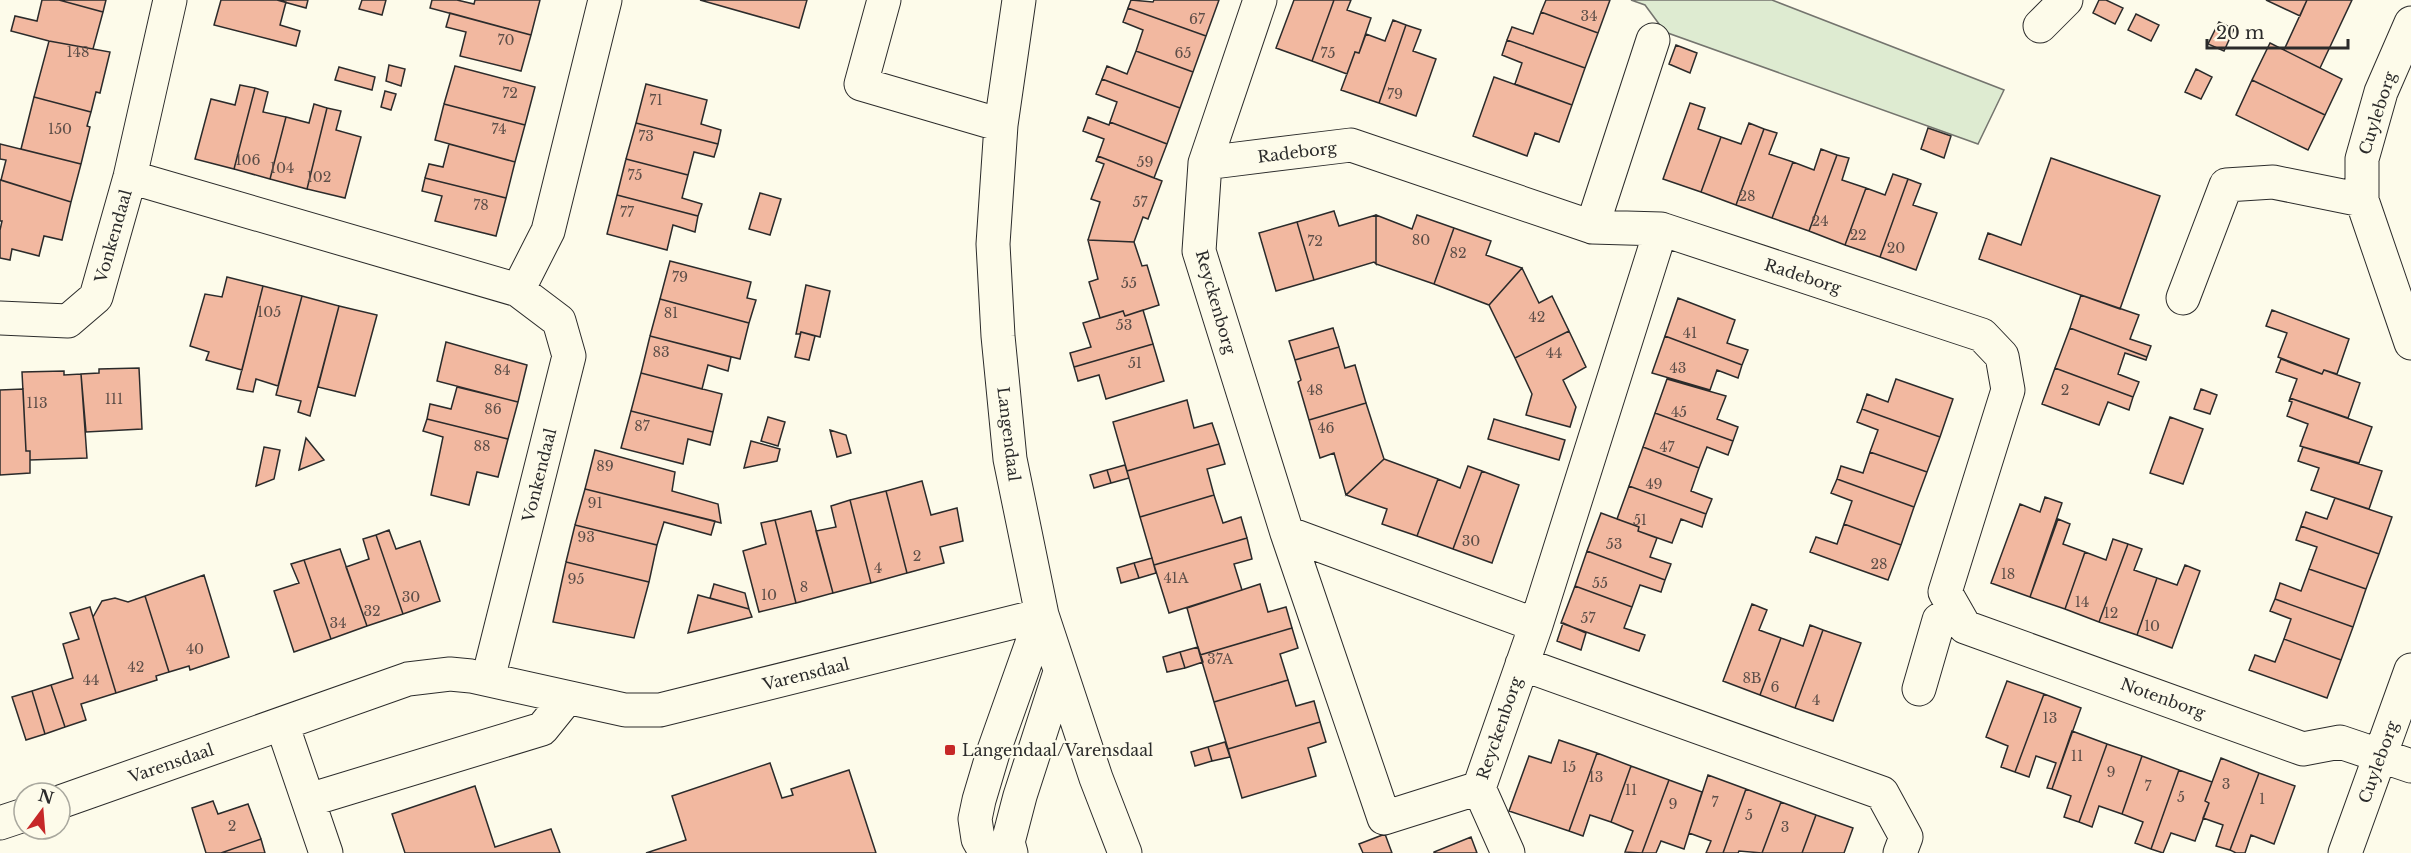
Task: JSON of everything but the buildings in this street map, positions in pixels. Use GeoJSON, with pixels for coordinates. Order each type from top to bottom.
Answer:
{"type":"FeatureCollection","features":[{"type":"Feature","properties":{"kind":"street","name":"Vonkendaal"},"geometry":{"type":"LineString","coordinates":[[0,318],[68,321],[96,297],[130,177],[170,0]]}},
{"type":"Feature","properties":{"kind":"street"},"geometry":{"type":"LineString","coordinates":[[518,290],[548,231],[605,0]]}},
{"type":"Feature","properties":{"kind":"street"},"geometry":{"type":"LineString","coordinates":[[884,0],[861,84],[1001,125]]}},
{"type":"Feature","properties":{"kind":"street","name":"Langendaal"},"geometry":{"type":"LineString","coordinates":[[1019,0],[1001,125],[993,244],[998,336],[1010,459],[1042,615],[1125,853]]}},
{"type":"Feature","properties":{"kind":"street","name":"Reyckenborg"},"geometry":{"type":"LineString","coordinates":[[1260,0],[1205,163],[1198,251],[1287,533],[1384,818],[1479,788],[1536,625],[1661,229]]}},
{"type":"Feature","properties":{"kind":"street"},"geometry":{"type":"LineString","coordinates":[[2040,26],[2066,0]]}},
{"type":"Feature","properties":{"kind":"street","name":"Cuyleborg"},"geometry":{"type":"LineString","coordinates":[[2411,23],[2381,92],[2362,159],[2362,200],[2411,343]]}},
{"type":"Feature","properties":{"kind":"street"},"geometry":{"type":"LineString","coordinates":[[1592,226],[1653,40]]}},
{"type":"Feature","properties":{"kind":"street","name":"Radeborg"},"geometry":{"type":"LineString","coordinates":[[1205,163],[1351,145],[1592,226],[1661,229],[1982,334],[2002,356],[2008,390],[1945,592],[1954,610]]}},
{"type":"Feature","properties":{"kind":"street","name":"Vonkendaal"},"geometry":{"type":"LineString","coordinates":[[130,177],[518,290],[559,321],[569,356],[488,679]]}},
{"type":"Feature","properties":{"kind":"street"},"geometry":{"type":"LineString","coordinates":[[2183,298],[2226,185],[2273,182],[2362,200]]}},
{"type":"Feature","properties":{"kind":"street"},"geometry":{"type":"LineString","coordinates":[[1287,533],[1536,625]]}},
{"type":"Feature","properties":{"kind":"street"},"geometry":{"type":"LineString","coordinates":[[1919,689],[1939,620],[1954,610]]}},
{"type":"Feature","properties":{"kind":"street","name":"Notenborg"},"geometry":{"type":"LineString","coordinates":[[1954,610],[1965,627],[2303,749],[2340,742],[2396,761]]}},
{"type":"Feature","properties":{"kind":"street"},"geometry":{"type":"LineString","coordinates":[[986,853],[978,839],[975,819],[979,800],[993,753],[1042,615]]}},
{"type":"Feature","properties":{"kind":"street","name":"Varensdaal"},"geometry":{"type":"LineString","coordinates":[[72,798],[408,679],[450,674],[488,679],[625,710],[660,710],[1042,615]]}},
{"type":"Feature","properties":{"kind":"street","name":"Reyckenborg"},"geometry":{"type":"LineString","coordinates":[[1522,664],[1882,793],[1906,837],[1900,853]]}},
{"type":"Feature","properties":{"kind":"street","name":"Cuyleborg"},"geometry":{"type":"LineString","coordinates":[[2345,853],[2396,761],[2411,670]]}},
{"type":"Feature","properties":{"kind":"street"},"geometry":{"type":"LineString","coordinates":[[1011,853],[1008,842],[1017,807],[1060,672]]}},
{"type":"Feature","properties":{"kind":"street"},"geometry":{"type":"LineString","coordinates":[[309,800],[542,729],[567,698]]}},
{"type":"Feature","properties":{"kind":"street"},"geometry":{"type":"LineString","coordinates":[[282,724],[326,853]]}},
{"type":"Feature","properties":{"kind":"street"},"geometry":{"type":"LineString","coordinates":[[1479,788],[1508,853]]}},
{"type":"Feature","properties":{"kind":"green space"},"geometry":{"type":"Polygon","coordinates":[[[1631,0],[1772,0],[2004,90],[1978,144],[1665,32],[1645,5],[1631,0]]]}},
{"type":"Feature","properties":{"kind":"place","name":"Langendaal/Varensdaal"},"geometry":{"type":"Point","coordinates":[950,750]}}]}
